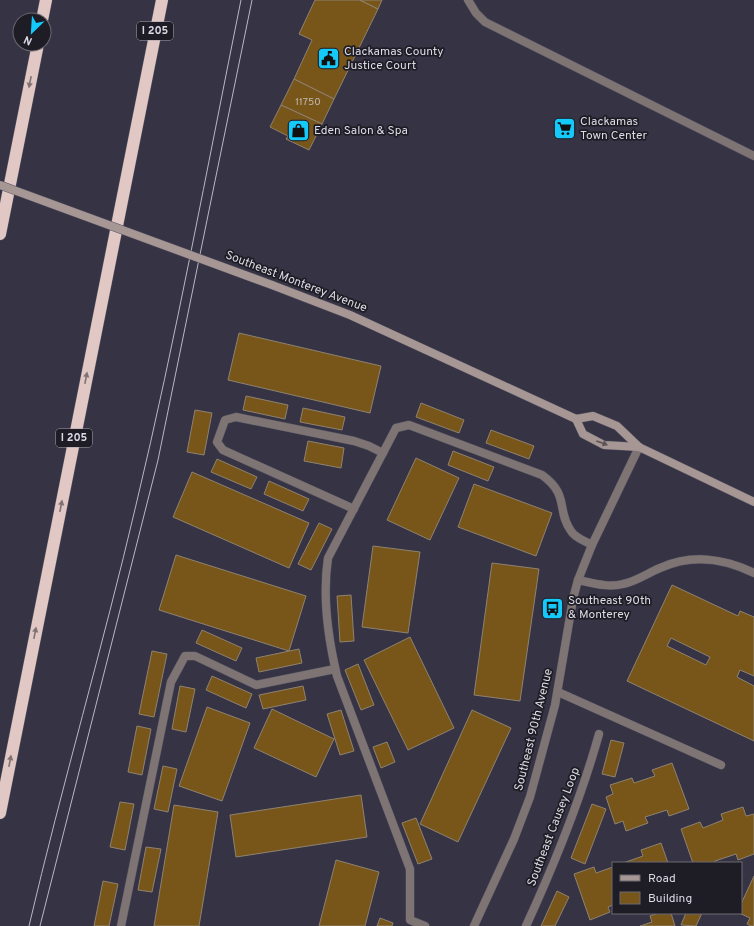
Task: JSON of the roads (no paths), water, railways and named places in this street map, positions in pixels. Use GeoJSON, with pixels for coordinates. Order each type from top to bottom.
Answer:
{"type":"FeatureCollection","features":[{"type":"Feature","properties":{"kind":"highway"},"geometry":{"type":"LineString","coordinates":[[44,12],[46,0]]}},
{"type":"Feature","properties":{"kind":"highway","name":"I 205"},"geometry":{"type":"LineString","coordinates":[[0,813],[162,0]]}},
{"type":"Feature","properties":{"kind":"highway"},"geometry":{"type":"LineString","coordinates":[[0,234],[36,52]]}},
{"type":"Feature","properties":{"kind":"main road","name":"Southeast Monterey Avenue"},"geometry":{"type":"LineString","coordinates":[[0,184],[350,315],[576,419]]}},
{"type":"Feature","properties":{"kind":"main road"},"geometry":{"type":"LineString","coordinates":[[638,447],[604,445],[583,434],[576,419],[593,416],[616,426],[638,447],[754,502]]}},
{"type":"Feature","properties":{"kind":"street"},"geometry":{"type":"LineString","coordinates":[[468,0],[476,13],[486,22],[754,156]]}},
{"type":"Feature","properties":{"kind":"street"},"geometry":{"type":"LineString","coordinates":[[354,509],[223,450],[217,442],[225,420],[236,417],[354,441],[383,453]]}},
{"type":"Feature","properties":{"kind":"street"},"geometry":{"type":"LineString","coordinates":[[425,926],[409,923],[410,869],[335,669],[330,644],[325,576],[328,558],[396,428],[409,425],[542,474],[555,485],[562,500],[570,531],[574,536],[592,545]]}},
{"type":"Feature","properties":{"kind":"street","name":"Southeast 90th Avenue"},"geometry":{"type":"LineString","coordinates":[[474,926],[525,811],[543,753],[558,692],[573,600],[578,580],[592,545],[638,447]]}},
{"type":"Feature","properties":{"kind":"street"},"geometry":{"type":"LineString","coordinates":[[578,580],[605,586],[624,584],[671,563],[691,559],[736,564],[754,573]]}},
{"type":"Feature","properties":{"kind":"street"},"geometry":{"type":"LineString","coordinates":[[121,926],[171,682],[176,669],[185,656],[195,656],[256,684],[335,669]]}},
{"type":"Feature","properties":{"kind":"street"},"geometry":{"type":"LineString","coordinates":[[558,692],[721,765]]}},
{"type":"Feature","properties":{"kind":"street","name":"Southeast Causey Loop"},"geometry":{"type":"LineString","coordinates":[[526,926],[554,864],[576,807],[599,734]]}},
{"type":"Feature","properties":{"kind":"tram line"},"geometry":{"type":"LineString","coordinates":[[29,926],[123,558],[151,442],[178,316],[241,0]]}},
{"type":"Feature","properties":{"kind":"tram line"},"geometry":{"type":"LineString","coordinates":[[40,926],[158,460],[252,0]]}},
{"type":"Feature","properties":{"kind":"place","name":"Clackamas County Justice Court"},"geometry":{"type":"Point","coordinates":[328,59]}},
{"type":"Feature","properties":{"kind":"place","name":"Clackamas Town Center"},"geometry":{"type":"Point","coordinates":[565,129]}},
{"type":"Feature","properties":{"kind":"place","name":"Eden Salon & Spa"},"geometry":{"type":"Point","coordinates":[299,131]}},
{"type":"Feature","properties":{"kind":"place","name":"Southeast 90th & Monterey"},"geometry":{"type":"Point","coordinates":[553,608]}}]}
